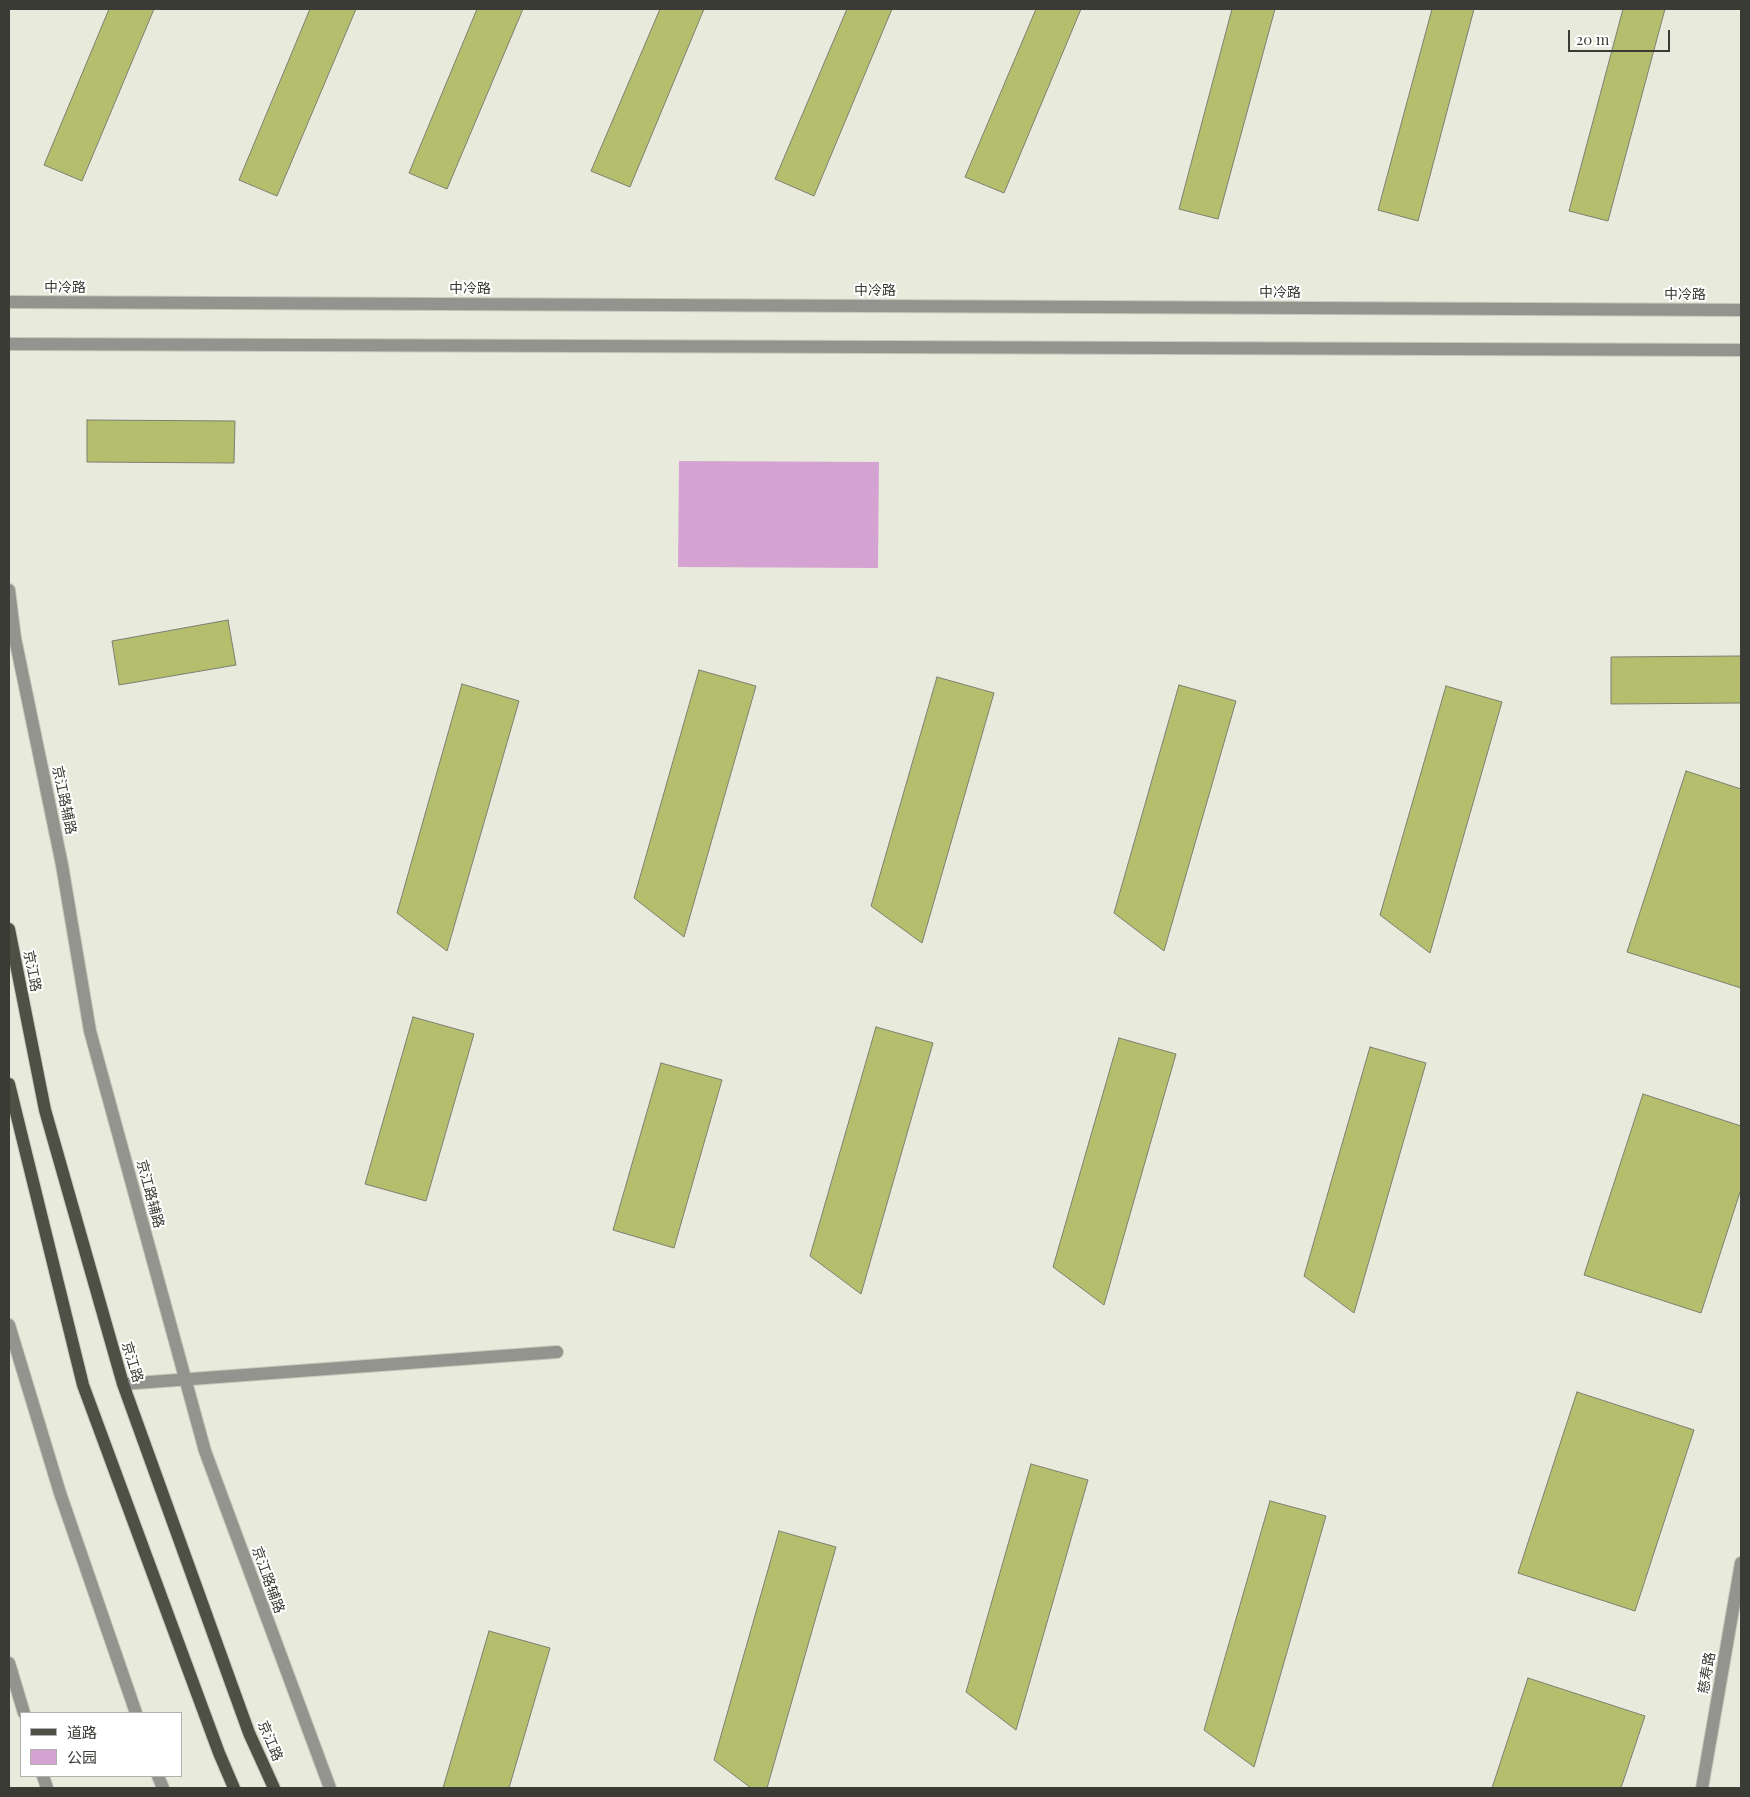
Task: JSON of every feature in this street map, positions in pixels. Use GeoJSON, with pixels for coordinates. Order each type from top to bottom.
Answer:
{"type":"FeatureCollection","features":[{"type":"Feature","properties":{"kind":"main road","name":"京江路"},"geometry":{"type":"LineString","coordinates":[[9,929],[45,1110],[123,1384],[249,1733],[274,1788]]}},
{"type":"Feature","properties":{"kind":"main road"},"geometry":{"type":"LineString","coordinates":[[9,1084],[83,1385],[219,1753],[234,1788]]}},
{"type":"Feature","properties":{"kind":"street","name":"中冷路"},"geometry":{"type":"LineString","coordinates":[[9,302],[1741,310]]}},
{"type":"Feature","properties":{"kind":"street"},"geometry":{"type":"LineString","coordinates":[[9,344],[1741,350]]}},
{"type":"Feature","properties":{"kind":"street","name":"京江路辅路"},"geometry":{"type":"LineString","coordinates":[[9,590],[15,638],[62,865],[90,1032],[205,1451],[330,1788]]}},
{"type":"Feature","properties":{"kind":"street"},"geometry":{"type":"LineString","coordinates":[[9,1325],[60,1493],[136,1712]]}},
{"type":"Feature","properties":{"kind":"street"},"geometry":{"type":"LineString","coordinates":[[123,1384],[557,1352]]}},
{"type":"Feature","properties":{"kind":"street","name":"慈寿路"},"geometry":{"type":"LineString","coordinates":[[1702,1788],[1741,1563]]}},
{"type":"Feature","properties":{"kind":"street"},"geometry":{"type":"LineString","coordinates":[[9,1663],[24,1712]]}},
{"type":"Feature","properties":{"kind":"green space"},"geometry":{"type":"Polygon","coordinates":[[[679,461],[879,462],[878,568],[678,567],[679,461]]]}},
{"type":"Feature","properties":{"kind":"building"},"geometry":{"type":"Polygon","coordinates":[[[109,9],[154,9],[82,181],[44,165],[109,9]]]}},
{"type":"Feature","properties":{"kind":"building"},"geometry":{"type":"Polygon","coordinates":[[[310,9],[356,9],[277,196],[239,180],[310,9]]]}},
{"type":"Feature","properties":{"kind":"building"},"geometry":{"type":"Polygon","coordinates":[[[477,9],[523,9],[447,189],[409,173],[477,9]]]}},
{"type":"Feature","properties":{"kind":"building"},"geometry":{"type":"Polygon","coordinates":[[[660,9],[704,9],[630,187],[591,171],[660,9]]]}},
{"type":"Feature","properties":{"kind":"building"},"geometry":{"type":"Polygon","coordinates":[[[847,9],[892,9],[814,196],[775,179],[847,9]]]}},
{"type":"Feature","properties":{"kind":"building"},"geometry":{"type":"Polygon","coordinates":[[[1036,9],[1081,9],[1004,193],[965,177],[1036,9]]]}},
{"type":"Feature","properties":{"kind":"building"},"geometry":{"type":"Polygon","coordinates":[[[1232,9],[1275,9],[1218,219],[1179,209],[1232,9]]]}},
{"type":"Feature","properties":{"kind":"building"},"geometry":{"type":"Polygon","coordinates":[[[1432,9],[1474,9],[1418,221],[1378,210],[1432,9]]]}},
{"type":"Feature","properties":{"kind":"building"},"geometry":{"type":"Polygon","coordinates":[[[1623,9],[1665,9],[1608,221],[1569,211],[1623,9]]]}},
{"type":"Feature","properties":{"kind":"building"},"geometry":{"type":"Polygon","coordinates":[[[87,420],[235,421],[234,463],[87,462],[87,420]]]}},
{"type":"Feature","properties":{"kind":"building"},"geometry":{"type":"Polygon","coordinates":[[[228,620],[236,665],[119,685],[112,641],[228,620]]]}},
{"type":"Feature","properties":{"kind":"building"},"geometry":{"type":"Polygon","coordinates":[[[1741,656],[1741,703],[1611,704],[1611,657],[1741,656]]]}},
{"type":"Feature","properties":{"kind":"building"},"geometry":{"type":"Polygon","coordinates":[[[699,670],[756,686],[684,937],[634,898],[699,670]]]}},
{"type":"Feature","properties":{"kind":"building"},"geometry":{"type":"Polygon","coordinates":[[[937,677],[994,693],[922,943],[871,906],[937,677]]]}},
{"type":"Feature","properties":{"kind":"building"},"geometry":{"type":"Polygon","coordinates":[[[462,684],[519,701],[447,951],[397,913],[462,684]]]}},
{"type":"Feature","properties":{"kind":"building"},"geometry":{"type":"Polygon","coordinates":[[[1179,685],[1236,701],[1164,951],[1114,913],[1179,685]]]}},
{"type":"Feature","properties":{"kind":"building"},"geometry":{"type":"Polygon","coordinates":[[[1446,686],[1502,702],[1430,953],[1380,915],[1446,686]]]}},
{"type":"Feature","properties":{"kind":"building"},"geometry":{"type":"Polygon","coordinates":[[[1686,771],[1741,789],[1741,988],[1627,952],[1686,771]]]}},
{"type":"Feature","properties":{"kind":"building"},"geometry":{"type":"Polygon","coordinates":[[[413,1017],[474,1034],[426,1201],[365,1184],[413,1017]]]}},
{"type":"Feature","properties":{"kind":"building"},"geometry":{"type":"Polygon","coordinates":[[[876,1027],[933,1043],[861,1294],[810,1256],[876,1027]]]}},
{"type":"Feature","properties":{"kind":"building"},"geometry":{"type":"Polygon","coordinates":[[[1119,1038],[1176,1054],[1104,1305],[1053,1267],[1119,1038]]]}},
{"type":"Feature","properties":{"kind":"building"},"geometry":{"type":"Polygon","coordinates":[[[1370,1047],[1426,1063],[1354,1313],[1304,1276],[1370,1047]]]}},
{"type":"Feature","properties":{"kind":"building"},"geometry":{"type":"Polygon","coordinates":[[[661,1063],[722,1080],[674,1248],[613,1230],[661,1063]]]}},
{"type":"Feature","properties":{"kind":"building"},"geometry":{"type":"Polygon","coordinates":[[[1643,1094],[1741,1126],[1741,1189],[1701,1313],[1584,1275],[1643,1094]]]}},
{"type":"Feature","properties":{"kind":"building"},"geometry":{"type":"Polygon","coordinates":[[[1577,1392],[1694,1430],[1635,1611],[1518,1573],[1577,1392]]]}},
{"type":"Feature","properties":{"kind":"building"},"geometry":{"type":"Polygon","coordinates":[[[1031,1464],[1088,1480],[1016,1730],[966,1692],[1031,1464]]]}},
{"type":"Feature","properties":{"kind":"building"},"geometry":{"type":"Polygon","coordinates":[[[1270,1501],[1326,1516],[1254,1767],[1204,1730],[1270,1501]]]}},
{"type":"Feature","properties":{"kind":"building"},"geometry":{"type":"Polygon","coordinates":[[[779,1531],[836,1547],[767,1788],[751,1788],[714,1760],[779,1531]]]}},
{"type":"Feature","properties":{"kind":"building"},"geometry":{"type":"Polygon","coordinates":[[[489,1631],[550,1648],[509,1788],[443,1788],[489,1631]]]}},
{"type":"Feature","properties":{"kind":"building"},"geometry":{"type":"Polygon","coordinates":[[[1528,1678],[1645,1716],[1621,1788],[1492,1788],[1528,1678]]]}}]}
